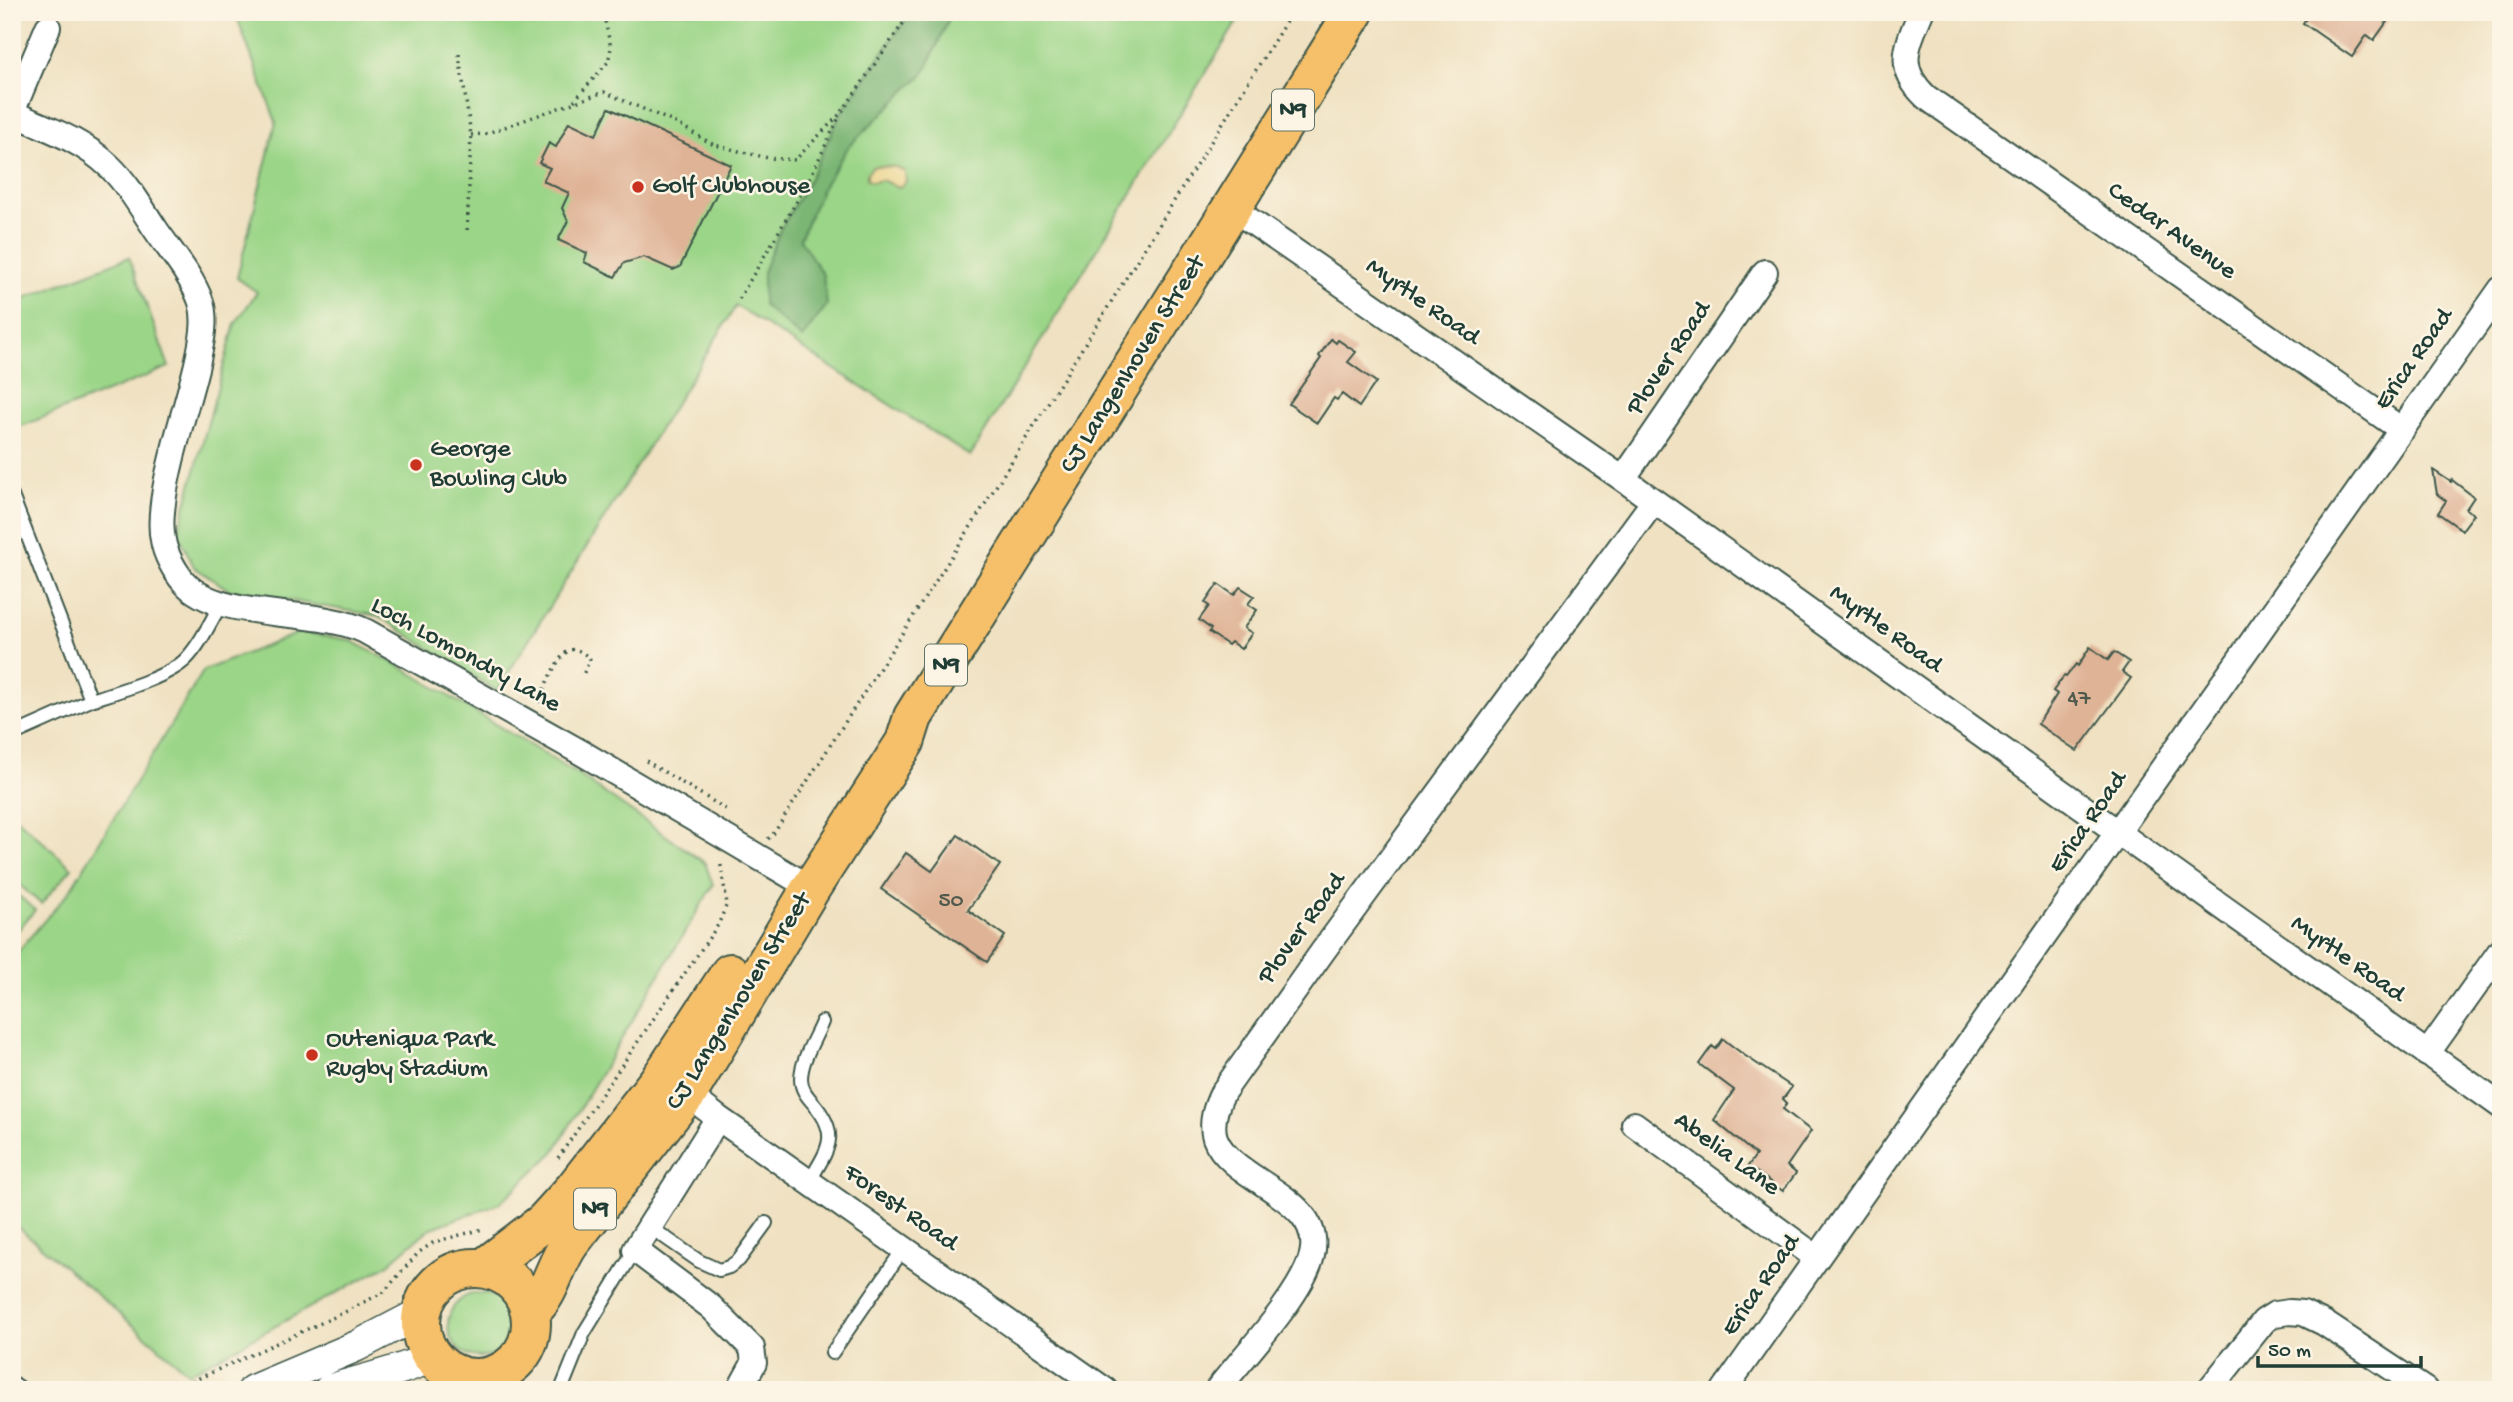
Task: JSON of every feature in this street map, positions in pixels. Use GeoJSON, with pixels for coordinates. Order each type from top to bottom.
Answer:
{"type":"FeatureCollection","features":[{"type":"Feature","properties":{"kind":"highway","name":"CJ Langenhoven Street"},"geometry":{"type":"LineString","coordinates":[[531,1311],[540,1303],[569,1243],[675,1084],[802,882],[854,785],[899,724],[913,717],[1354,12]]}},
{"type":"Feature","properties":{"kind":"highway","name":"CJ Langenhoven Street"},"geometry":{"type":"LineString","coordinates":[[484,1268],[535,1230],[675,1084]]}},
{"type":"Feature","properties":{"kind":"highway"},"geometry":{"type":"LineString","coordinates":[[484,1268],[500,1273],[514,1283],[525,1296],[531,1311]]}},
{"type":"Feature","properties":{"kind":"highway","name":"N9"},"geometry":{"type":"LineString","coordinates":[[422,1312],[430,1292],[445,1278],[464,1269],[484,1268]]}},
{"type":"Feature","properties":{"kind":"highway","name":"N9"},"geometry":{"type":"LineString","coordinates":[[432,1357],[444,1368],[486,1382],[518,1360],[531,1332],[531,1311]]}},
{"type":"Feature","properties":{"kind":"highway"},"geometry":{"type":"LineString","coordinates":[[422,1312],[422,1335],[432,1357]]}},
{"type":"Feature","properties":{"kind":"street","name":"Cedar Avenue"},"geometry":{"type":"LineString","coordinates":[[1922,12],[1907,50],[1906,64],[1909,77],[1926,97],[2402,430]]}},
{"type":"Feature","properties":{"kind":"street"},"geometry":{"type":"LineString","coordinates":[[12,113],[48,27]]}},
{"type":"Feature","properties":{"kind":"street","name":"Loch Lomondry Lane"},"geometry":{"type":"LineString","coordinates":[[12,113],[77,142],[110,166],[169,249],[201,303],[202,340],[164,499],[163,540],[169,558],[185,583],[195,592],[221,604],[355,626],[582,753],[802,882]]}},
{"type":"Feature","properties":{"kind":"street","name":"Myrtle Road"},"geometry":{"type":"LineString","coordinates":[[1233,208],[1623,479],[2501,1106]]}},
{"type":"Feature","properties":{"kind":"street","name":"Plover Road"},"geometry":{"type":"LineString","coordinates":[[1623,479],[1765,272]]}},
{"type":"Feature","properties":{"kind":"street","name":"Erica Road"},"geometry":{"type":"LineString","coordinates":[[1724,1390],[2402,430],[2497,304]]}},
{"type":"Feature","properties":{"kind":"street","name":"Plover Road"},"geometry":{"type":"LineString","coordinates":[[1217,1390],[1297,1288],[1313,1252],[1313,1238],[1298,1210],[1232,1161],[1214,1137],[1213,1118],[1223,1092],[1323,951],[1654,501]]}},
{"type":"Feature","properties":{"kind":"street"},"geometry":{"type":"LineString","coordinates":[[2427,1054],[2501,950]]}},
{"type":"Feature","properties":{"kind":"street","name":"Forest Road"},"geometry":{"type":"LineString","coordinates":[[675,1084],[718,1118],[1105,1390]]}},
{"type":"Feature","properties":{"kind":"street"},"geometry":{"type":"LineString","coordinates":[[718,1118],[635,1250],[711,1307],[752,1348],[754,1363],[739,1390]]}},
{"type":"Feature","properties":{"kind":"street","name":"Abelia Lane"},"geometry":{"type":"LineString","coordinates":[[1634,1124],[1817,1258]]}},
{"type":"Feature","properties":{"kind":"street"},"geometry":{"type":"LineString","coordinates":[[253,1390],[357,1346],[422,1312]]}},
{"type":"Feature","properties":{"kind":"street"},"geometry":{"type":"LineString","coordinates":[[2209,1390],[2264,1321],[2275,1314],[2289,1312],[2303,1313],[2324,1323],[2426,1390]]}},
{"type":"Feature","properties":{"kind":"street"},"geometry":{"type":"LineString","coordinates":[[329,1390],[405,1369],[432,1357]]}},
{"type":"Feature","properties":{"kind":"lane"},"geometry":{"type":"LineString","coordinates":[[12,496],[91,700]]}},
{"type":"Feature","properties":{"kind":"lane"},"geometry":{"type":"LineString","coordinates":[[12,735],[91,700],[131,687],[183,662],[192,653],[221,604]]}},
{"type":"Feature","properties":{"kind":"lane"},"geometry":{"type":"LineString","coordinates":[[810,1182],[827,1151],[830,1138],[824,1115],[807,1097],[801,1080],[802,1070],[822,1022]]}},
{"type":"Feature","properties":{"kind":"lane"},"geometry":{"type":"LineString","coordinates":[[650,1227],[699,1261],[719,1270],[739,1260],[766,1223]]}},
{"type":"Feature","properties":{"kind":"lane"},"geometry":{"type":"LineString","coordinates":[[832,1353],[904,1248]]}},
{"type":"Feature","properties":{"kind":"lane"},"geometry":{"type":"LineString","coordinates":[[561,1390],[584,1332],[635,1250]]}},
{"type":"Feature","properties":{"kind":"lane"},"geometry":{"type":"LineString","coordinates":[[12,1382],[23,1390]]}},
{"type":"Feature","properties":{"kind":"path"},"geometry":{"type":"LineString","coordinates":[[573,103],[608,62],[611,48],[603,12]]}},
{"type":"Feature","properties":{"kind":"path"},"geometry":{"type":"LineString","coordinates":[[471,135],[485,134],[604,92],[678,124],[714,145],[768,158],[795,160],[841,113],[911,12]]}},
{"type":"Feature","properties":{"kind":"path"},"geometry":{"type":"LineString","coordinates":[[760,838],[767,840],[781,822],[975,520],[1292,12]]}},
{"type":"Feature","properties":{"kind":"path"},"geometry":{"type":"LineString","coordinates":[[460,54],[471,135],[467,234]]}},
{"type":"Feature","properties":{"kind":"path"},"geometry":{"type":"LineString","coordinates":[[739,299],[807,184],[841,113]]}},
{"type":"Feature","properties":{"kind":"path"},"geometry":{"type":"LineString","coordinates":[[541,708],[540,698],[545,686],[562,655],[569,650],[578,650],[590,659],[582,677]]}},
{"type":"Feature","properties":{"kind":"path"},"geometry":{"type":"LineString","coordinates":[[645,761],[725,807],[734,817]]}},
{"type":"Feature","properties":{"kind":"path"},"geometry":{"type":"LineString","coordinates":[[556,1160],[718,925],[727,904],[719,856]]}},
{"type":"Feature","properties":{"kind":"path"},"geometry":{"type":"LineString","coordinates":[[173,1390],[384,1292],[418,1253],[434,1242],[489,1228]]}},
{"type":"Feature","properties":{"kind":"green space"},"geometry":{"type":"Polygon","coordinates":[[[235,12],[1243,12],[970,456],[736,306],[497,691],[378,616],[229,590],[194,567],[178,533],[235,324],[257,292],[237,278],[276,122],[235,12]]]}},
{"type":"Feature","properties":{"kind":"green space"},"geometry":{"type":"Polygon","coordinates":[[[911,12],[952,12],[925,72],[849,146],[822,188],[800,239],[823,275],[827,305],[802,338],[763,305],[763,272],[780,230],[807,184],[841,113],[911,12]]]}},
{"type":"Feature","properties":{"kind":"green space"},"geometry":{"type":"Polygon","coordinates":[[[129,257],[169,367],[12,430],[12,303],[129,257]]]}},
{"type":"Feature","properties":{"kind":"green space","name":"Outeniqua Park Rugby Stadium"},"geometry":{"type":"Polygon","coordinates":[[[301,632],[350,640],[403,668],[577,774],[705,863],[713,885],[554,1152],[500,1203],[429,1229],[386,1266],[189,1373],[12,1222],[12,958],[69,892],[204,670],[301,632]]]}},
{"type":"Feature","properties":{"kind":"green space"},"geometry":{"type":"Polygon","coordinates":[[[12,814],[72,868],[41,904],[12,878],[12,814]]]}},
{"type":"Feature","properties":{"kind":"green space"},"geometry":{"type":"Polygon","coordinates":[[[12,890],[35,910],[12,937],[12,890]]]}},
{"type":"Feature","properties":{"kind":"green space"},"geometry":{"type":"Polygon","coordinates":[[[480,1293],[498,1299],[506,1307],[512,1325],[506,1343],[498,1351],[480,1357],[462,1351],[454,1343],[448,1325],[454,1307],[462,1299],[480,1293]]]}},
{"type":"Feature","properties":{"kind":"sand"},"geometry":{"type":"Polygon","coordinates":[[[872,167],[896,167],[905,172],[906,182],[899,187],[881,180],[867,180],[867,174],[872,167]]]}},
{"type":"Feature","properties":{"kind":"building"},"geometry":{"type":"Polygon","coordinates":[[[2311,12],[2394,12],[2374,40],[2367,35],[2352,57],[2303,23],[2311,12]]]}},
{"type":"Feature","properties":{"kind":"building","name":"Golf Clubhouse"},"geometry":{"type":"Polygon","coordinates":[[[609,108],[731,165],[680,267],[673,270],[644,257],[624,263],[615,277],[584,262],[587,253],[558,240],[568,221],[562,208],[569,193],[543,181],[550,168],[539,163],[549,143],[556,147],[569,122],[596,135],[609,108]]]}},
{"type":"Feature","properties":{"kind":"building"},"geometry":{"type":"Polygon","coordinates":[[[1331,339],[1336,343],[1338,340],[1356,352],[1348,362],[1376,382],[1359,407],[1342,394],[1337,400],[1334,398],[1317,423],[1289,404],[1331,339]]]}},
{"type":"Feature","properties":{"kind":"building"},"geometry":{"type":"Polygon","coordinates":[[[2433,470],[2474,497],[2466,509],[2474,514],[2462,530],[2438,513],[2446,501],[2437,494],[2433,470]]]}},
{"type":"Feature","properties":{"kind":"building"},"geometry":{"type":"Polygon","coordinates":[[[1218,584],[1234,595],[1240,587],[1254,596],[1248,604],[1257,610],[1244,628],[1252,633],[1241,649],[1231,642],[1228,645],[1209,632],[1211,629],[1199,620],[1209,606],[1205,603],[1218,584]]]}},
{"type":"Feature","properties":{"kind":"building"},"geometry":{"type":"Polygon","coordinates":[[[2090,647],[2108,660],[2114,652],[2129,662],[2122,672],[2131,678],[2077,751],[2038,724],[2057,694],[2053,691],[2076,664],[2078,666],[2090,647]]]}},
{"type":"Feature","properties":{"kind":"building"},"geometry":{"type":"Polygon","coordinates":[[[958,835],[1000,865],[968,910],[1005,936],[987,962],[881,889],[906,853],[932,871],[958,835]]]}},
{"type":"Feature","properties":{"kind":"building"},"geometry":{"type":"Polygon","coordinates":[[[1723,1039],[1792,1087],[1783,1099],[1787,1103],[1783,1109],[1811,1131],[1787,1166],[1796,1173],[1783,1191],[1748,1166],[1756,1155],[1714,1120],[1734,1090],[1699,1064],[1712,1046],[1716,1049],[1723,1039]]]}},
{"type":"Feature","properties":{"kind":"place","name":"Golf Clubhouse"},"geometry":{"type":"Point","coordinates":[638,187]}},
{"type":"Feature","properties":{"kind":"place","name":"George Bowling Club"},"geometry":{"type":"Point","coordinates":[416,465]}},
{"type":"Feature","properties":{"kind":"place","name":"Outeniqua Park Rugby Stadium"},"geometry":{"type":"Point","coordinates":[312,1055]}}]}
